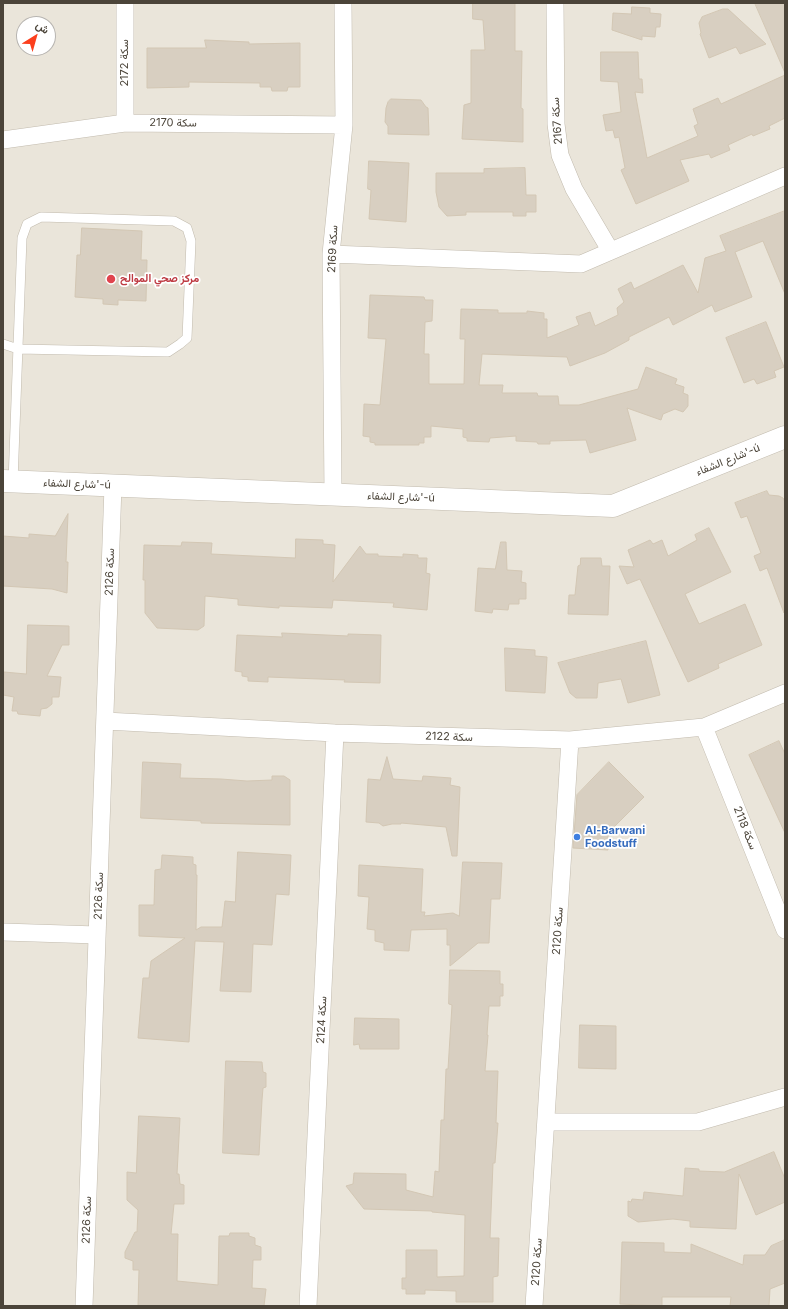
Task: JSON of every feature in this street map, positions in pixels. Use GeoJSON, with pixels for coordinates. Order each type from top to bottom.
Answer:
{"type":"FeatureCollection","features":[{"type":"Feature","properties":{"kind":"street","name":"سكة 2172"},"geometry":{"type":"LineString","coordinates":[[125,3],[125,123]]}},
{"type":"Feature","properties":{"kind":"street","name":"سكة 2169"},"geometry":{"type":"LineString","coordinates":[[333,495],[331,254],[344,125],[343,3]]}},
{"type":"Feature","properties":{"kind":"street","name":"سكة 2167"},"geometry":{"type":"LineString","coordinates":[[555,3],[556,124],[560,155],[574,190],[610,250]]}},
{"type":"Feature","properties":{"kind":"street","name":"سكة 2170"},"geometry":{"type":"LineString","coordinates":[[3,140],[125,123],[344,125]]}},
{"type":"Feature","properties":{"kind":"street"},"geometry":{"type":"LineString","coordinates":[[331,254],[581,264],[610,250],[785,176]]}},
{"type":"Feature","properties":{"kind":"street","name":"شارع الشفاء'-ú"},"geometry":{"type":"LineString","coordinates":[[8,482],[613,506],[785,437]]}},
{"type":"Feature","properties":{"kind":"street","name":"سكة 2126"},"geometry":{"type":"LineString","coordinates":[[84,1306],[113,486]]}},
{"type":"Feature","properties":{"kind":"street","name":"سكة 2122"},"geometry":{"type":"LineString","coordinates":[[105,721],[335,734],[570,740],[704,727],[785,693]]}},
{"type":"Feature","properties":{"kind":"street","name":"سكة 2118"},"geometry":{"type":"LineString","coordinates":[[704,727],[785,930]]}},
{"type":"Feature","properties":{"kind":"street","name":"سكة 2124"},"geometry":{"type":"LineString","coordinates":[[308,1306],[335,734]]}},
{"type":"Feature","properties":{"kind":"street","name":"سكة 2120"},"geometry":{"type":"LineString","coordinates":[[534,1306],[570,740]]}},
{"type":"Feature","properties":{"kind":"street"},"geometry":{"type":"LineString","coordinates":[[3,932],[97,935]]}},
{"type":"Feature","properties":{"kind":"street"},"geometry":{"type":"LineString","coordinates":[[546,1122],[698,1122],[785,1097]]}},
{"type":"Feature","properties":{"kind":"lane"},"geometry":{"type":"LineString","coordinates":[[3,344],[18,349],[168,352],[186,338],[191,241],[187,228],[174,221],[41,217],[27,224],[22,238],[18,349],[8,482]]}},
{"type":"Feature","properties":{"kind":"shaded area"},"geometry":{"type":"Polygon","coordinates":[[[3,3],[785,3],[785,1306],[3,1306],[3,3]]]}},
{"type":"Feature","properties":{"kind":"building"},"geometry":{"type":"Polygon","coordinates":[[[473,3],[515,3],[515,51],[522,51],[521,108],[523,109],[523,142],[462,139],[464,105],[471,103],[471,50],[485,50],[483,20],[473,19],[473,3]]]}},
{"type":"Feature","properties":{"kind":"building"},"geometry":{"type":"Polygon","coordinates":[[[755,3],[785,3],[785,73],[769,36],[755,3]]]}},
{"type":"Feature","properties":{"kind":"building"},"geometry":{"type":"Polygon","coordinates":[[[632,7],[650,8],[650,13],[661,14],[660,27],[656,27],[655,37],[642,36],[642,40],[612,30],[613,13],[631,14],[632,7]]]}},
{"type":"Feature","properties":{"kind":"building"},"geometry":{"type":"Polygon","coordinates":[[[723,9],[728,9],[766,44],[740,54],[736,47],[709,58],[700,34],[699,23],[702,17],[723,9]]]}},
{"type":"Feature","properties":{"kind":"building"},"geometry":{"type":"Polygon","coordinates":[[[205,40],[249,42],[249,44],[300,43],[300,87],[288,87],[287,91],[272,91],[271,87],[260,87],[260,83],[189,82],[189,87],[147,88],[147,48],[206,48],[205,40]]]}},
{"type":"Feature","properties":{"kind":"building"},"geometry":{"type":"Polygon","coordinates":[[[601,52],[638,52],[639,79],[642,79],[643,93],[635,92],[647,158],[698,136],[694,126],[698,124],[693,109],[718,98],[721,104],[785,75],[785,118],[769,126],[770,129],[753,136],[752,134],[728,145],[730,150],[711,158],[709,154],[680,160],[689,181],[636,204],[621,170],[625,168],[619,137],[615,138],[613,130],[606,131],[603,115],[621,112],[618,82],[601,81],[601,52]]]}},
{"type":"Feature","properties":{"kind":"building"},"geometry":{"type":"Polygon","coordinates":[[[391,99],[421,100],[428,108],[429,135],[388,134],[388,126],[385,122],[386,108],[391,99]]]}},
{"type":"Feature","properties":{"kind":"building"},"geometry":{"type":"Polygon","coordinates":[[[369,161],[409,163],[406,222],[369,219],[371,190],[368,189],[369,161]]]}},
{"type":"Feature","properties":{"kind":"building"},"geometry":{"type":"Polygon","coordinates":[[[525,168],[526,195],[536,195],[536,212],[526,212],[526,216],[513,216],[513,212],[466,212],[466,215],[447,216],[439,207],[436,192],[436,173],[484,173],[484,169],[525,168]]]}},
{"type":"Feature","properties":{"kind":"building"},"geometry":{"type":"Polygon","coordinates":[[[785,211],[785,294],[763,241],[735,252],[752,297],[715,312],[712,305],[673,325],[669,317],[629,337],[629,340],[605,353],[570,366],[567,357],[482,354],[479,385],[503,385],[502,393],[537,393],[538,396],[558,396],[559,405],[579,405],[638,389],[646,367],[677,379],[675,384],[684,387],[683,393],[688,395],[688,406],[683,412],[675,409],[663,414],[661,420],[627,408],[636,440],[590,453],[586,440],[550,441],[550,444],[538,444],[537,442],[516,441],[516,436],[490,438],[489,442],[467,441],[467,438],[463,437],[463,429],[431,426],[431,437],[424,437],[424,443],[419,443],[419,445],[375,445],[375,443],[370,442],[370,437],[363,436],[364,404],[380,405],[386,339],[368,338],[370,295],[424,297],[425,300],[433,300],[432,321],[425,322],[424,354],[429,354],[429,384],[464,384],[465,339],[460,339],[461,309],[498,310],[498,313],[527,313],[527,311],[544,313],[544,319],[547,319],[547,338],[579,325],[576,317],[590,312],[595,326],[618,315],[617,308],[624,302],[618,289],[631,282],[634,289],[683,265],[698,293],[705,258],[726,251],[720,236],[785,211]]]}},
{"type":"Feature","properties":{"kind":"building","name":"مركز صحي الموالح"},"geometry":{"type":"Polygon","coordinates":[[[82,228],[142,231],[141,260],[147,260],[146,301],[118,300],[118,305],[103,304],[103,299],[75,297],[77,255],[80,255],[82,228]]]}},
{"type":"Feature","properties":{"kind":"building"},"geometry":{"type":"Polygon","coordinates":[[[766,322],[784,367],[774,371],[776,377],[757,384],[754,379],[744,383],[726,338],[766,322]]]}},
{"type":"Feature","properties":{"kind":"building"},"geometry":{"type":"Polygon","coordinates":[[[767,491],[769,495],[783,498],[785,502],[784,613],[767,568],[760,571],[754,556],[761,553],[747,516],[741,518],[735,503],[767,491]]]}},
{"type":"Feature","properties":{"kind":"building"},"geometry":{"type":"Polygon","coordinates":[[[68,514],[66,562],[68,562],[67,593],[52,589],[3,586],[3,536],[29,538],[29,534],[55,536],[68,514]]]}},
{"type":"Feature","properties":{"kind":"building"},"geometry":{"type":"Polygon","coordinates":[[[709,528],[731,572],[685,594],[699,624],[745,604],[762,645],[718,664],[719,668],[688,682],[640,579],[627,584],[619,566],[634,567],[628,550],[650,540],[653,544],[662,540],[668,556],[697,540],[695,535],[709,528]]]}},
{"type":"Feature","properties":{"kind":"building"},"geometry":{"type":"Polygon","coordinates":[[[296,539],[323,540],[323,544],[335,545],[333,582],[360,546],[366,554],[403,557],[403,554],[418,555],[418,558],[427,558],[426,573],[430,574],[427,610],[393,607],[394,603],[333,600],[332,608],[279,606],[279,608],[238,605],[238,599],[205,596],[204,626],[198,630],[157,628],[145,613],[145,580],[143,580],[144,545],[181,546],[182,542],[212,543],[211,554],[295,558],[296,539]]]}},
{"type":"Feature","properties":{"kind":"building"},"geometry":{"type":"Polygon","coordinates":[[[501,542],[506,542],[507,570],[522,571],[521,582],[526,583],[526,599],[519,599],[519,604],[509,604],[508,610],[493,609],[492,613],[475,611],[478,568],[495,569],[501,542]]]}},
{"type":"Feature","properties":{"kind":"building"},"geometry":{"type":"Polygon","coordinates":[[[581,558],[601,558],[602,566],[610,566],[608,615],[568,614],[569,595],[575,595],[578,566],[580,565],[581,558]]]}},
{"type":"Feature","properties":{"kind":"building"},"geometry":{"type":"Polygon","coordinates":[[[28,625],[69,626],[69,645],[62,645],[47,676],[61,677],[59,697],[52,697],[52,704],[47,708],[41,709],[40,716],[18,714],[17,711],[12,711],[14,697],[3,695],[4,672],[26,674],[28,625]]]}},
{"type":"Feature","properties":{"kind":"building"},"geometry":{"type":"Polygon","coordinates":[[[282,633],[348,636],[348,634],[381,635],[380,683],[268,677],[268,682],[248,681],[248,677],[242,676],[242,672],[235,671],[237,635],[282,637],[282,633]]]}},
{"type":"Feature","properties":{"kind":"building"},"geometry":{"type":"Polygon","coordinates":[[[646,641],[660,695],[628,703],[621,679],[598,683],[597,698],[576,698],[570,693],[558,663],[646,641]]]}},
{"type":"Feature","properties":{"kind":"building"},"geometry":{"type":"Polygon","coordinates":[[[505,648],[535,650],[535,656],[547,657],[545,693],[506,691],[505,648]]]}},
{"type":"Feature","properties":{"kind":"building"},"geometry":{"type":"Polygon","coordinates":[[[779,741],[785,754],[785,833],[749,755],[779,741]]]}},
{"type":"Feature","properties":{"kind":"building"},"geometry":{"type":"Polygon","coordinates":[[[387,757],[393,779],[422,781],[423,776],[451,778],[450,785],[460,787],[457,856],[452,856],[446,827],[401,823],[383,826],[379,823],[366,822],[368,779],[380,780],[387,757]]]}},
{"type":"Feature","properties":{"kind":"building"},"geometry":{"type":"Polygon","coordinates":[[[143,762],[181,764],[180,778],[247,781],[272,780],[272,776],[284,776],[290,780],[290,825],[201,823],[201,821],[141,818],[143,762]]]}},
{"type":"Feature","properties":{"kind":"building"},"geometry":{"type":"Polygon","coordinates":[[[609,762],[644,797],[608,833],[608,850],[573,848],[577,795],[609,762]]]}},
{"type":"Feature","properties":{"kind":"building"},"geometry":{"type":"Polygon","coordinates":[[[238,852],[291,855],[289,895],[276,894],[272,945],[253,944],[251,992],[220,991],[224,942],[195,941],[189,1042],[138,1038],[143,978],[149,978],[151,961],[185,938],[139,936],[139,905],[154,905],[155,870],[161,869],[162,855],[193,857],[193,864],[196,865],[197,875],[196,930],[201,927],[222,927],[225,901],[235,902],[238,852]]]}},
{"type":"Feature","properties":{"kind":"building"},"geometry":{"type":"Polygon","coordinates":[[[463,862],[502,863],[500,899],[491,899],[489,943],[478,943],[450,966],[450,945],[447,945],[447,929],[411,930],[409,951],[384,950],[384,943],[375,941],[375,930],[367,929],[369,897],[358,896],[359,865],[423,869],[421,912],[425,912],[424,916],[453,913],[459,916],[463,862]]]}},
{"type":"Feature","properties":{"kind":"building"},"geometry":{"type":"Polygon","coordinates":[[[450,970],[500,971],[500,984],[503,984],[503,996],[500,996],[500,1006],[489,1006],[485,1071],[498,1071],[496,1123],[498,1123],[495,1163],[493,1163],[490,1238],[499,1238],[498,1276],[493,1277],[493,1302],[456,1302],[456,1291],[425,1290],[425,1294],[406,1294],[406,1289],[402,1289],[402,1278],[406,1278],[406,1250],[437,1250],[437,1277],[464,1276],[465,1215],[432,1211],[364,1209],[346,1186],[353,1184],[354,1173],[406,1174],[406,1190],[433,1197],[435,1171],[439,1172],[441,1120],[444,1120],[446,1069],[448,1069],[452,1005],[449,1004],[450,970]]]}},
{"type":"Feature","properties":{"kind":"building"},"geometry":{"type":"Polygon","coordinates":[[[355,1018],[399,1019],[399,1049],[360,1049],[359,1044],[354,1045],[355,1018]]]}},
{"type":"Feature","properties":{"kind":"building"},"geometry":{"type":"Polygon","coordinates":[[[580,1025],[616,1026],[616,1069],[579,1068],[580,1025]]]}},
{"type":"Feature","properties":{"kind":"building"},"geometry":{"type":"Polygon","coordinates":[[[226,1061],[262,1062],[263,1072],[266,1073],[266,1087],[263,1088],[259,1155],[223,1153],[226,1061]]]}},
{"type":"Feature","properties":{"kind":"building"},"geometry":{"type":"Polygon","coordinates":[[[139,1116],[180,1118],[177,1174],[179,1174],[180,1184],[184,1185],[184,1204],[174,1204],[171,1234],[178,1234],[177,1281],[218,1285],[219,1236],[229,1236],[230,1233],[249,1233],[249,1236],[255,1238],[255,1245],[261,1247],[261,1260],[253,1260],[252,1288],[266,1289],[264,1306],[138,1306],[139,1270],[133,1270],[133,1261],[125,1258],[125,1252],[135,1232],[137,1232],[138,1210],[127,1200],[127,1172],[136,1173],[139,1116]]]}},
{"type":"Feature","properties":{"kind":"building"},"geometry":{"type":"Polygon","coordinates":[[[774,1152],[785,1179],[785,1202],[756,1215],[739,1174],[736,1229],[690,1227],[690,1221],[673,1219],[638,1222],[628,1216],[628,1201],[631,1202],[632,1199],[643,1200],[644,1192],[683,1196],[685,1168],[699,1169],[699,1171],[724,1172],[774,1152]]]}},
{"type":"Feature","properties":{"kind":"building"},"geometry":{"type":"Polygon","coordinates":[[[785,1240],[785,1283],[770,1289],[769,1306],[730,1306],[731,1297],[662,1297],[662,1306],[620,1304],[622,1242],[664,1243],[664,1252],[691,1253],[691,1244],[743,1265],[744,1255],[765,1255],[771,1246],[785,1240]]]}},
{"type":"Feature","properties":{"kind":"place","name":"مركز صحي الموالح"},"geometry":{"type":"Point","coordinates":[111,279]}},
{"type":"Feature","properties":{"kind":"place","name":"Al-Barwani Foodstuff"},"geometry":{"type":"Point","coordinates":[577,837]}}]}
